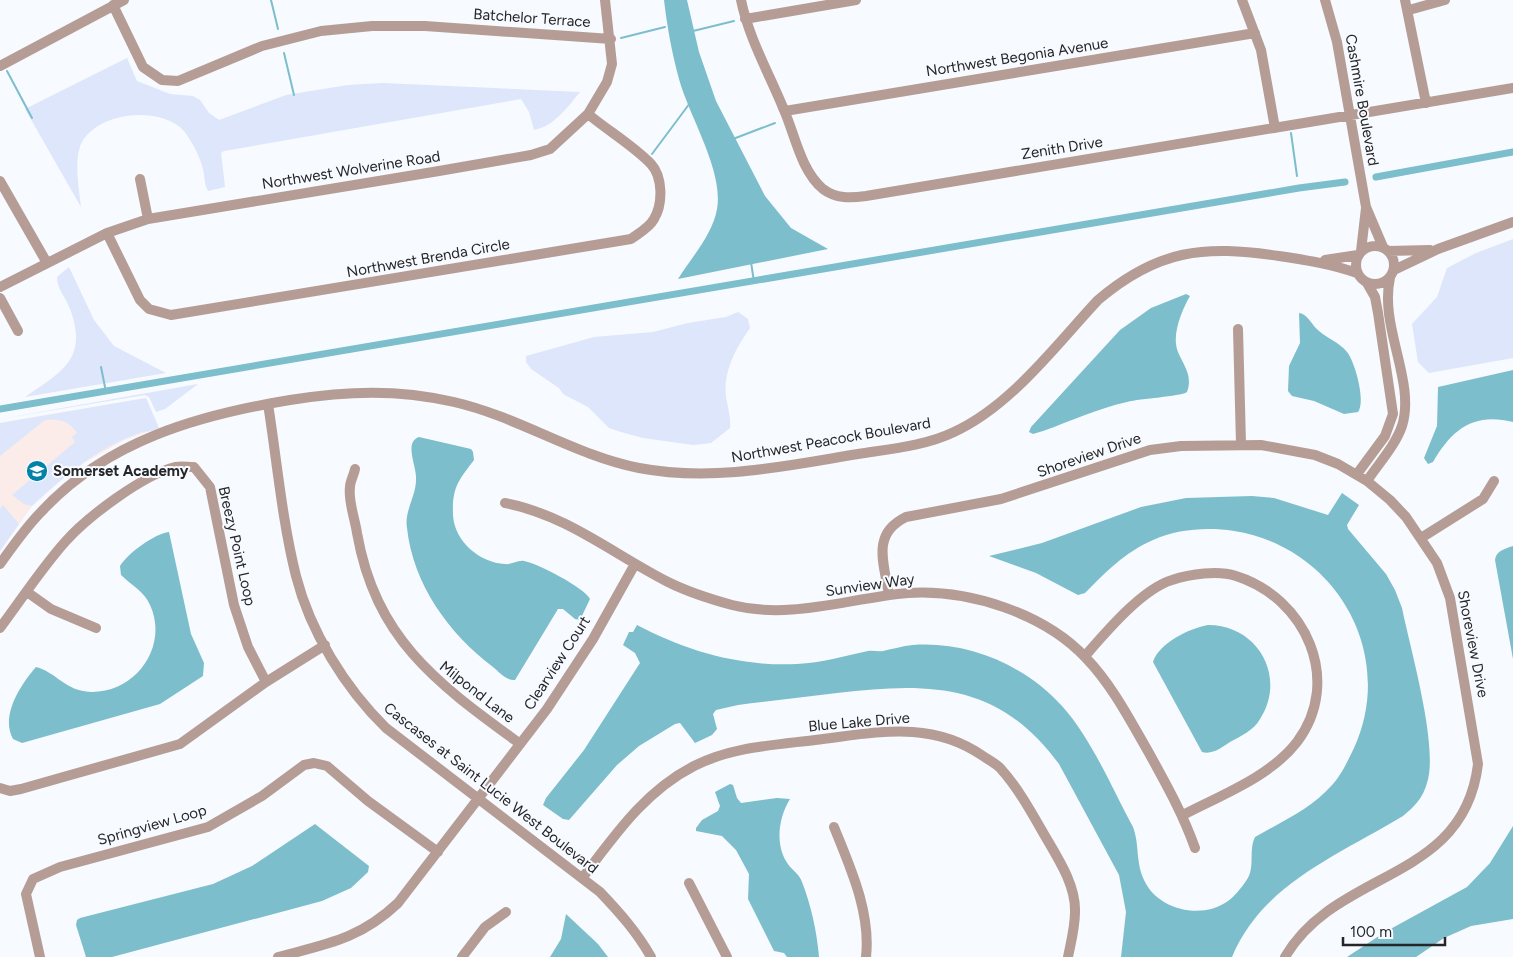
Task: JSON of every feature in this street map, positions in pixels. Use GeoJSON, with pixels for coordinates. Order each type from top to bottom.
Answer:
{"type":"FeatureCollection","features":[{"type":"Feature","properties":{"kind":"street"},"geometry":{"type":"LineString","coordinates":[[0,66],[124,0]]}},
{"type":"Feature","properties":{"kind":"street","name":"Northwest Wolverine Road"},"geometry":{"type":"LineString","coordinates":[[0,287],[107,233],[148,219],[531,155],[550,149],[588,114],[607,82],[612,64],[605,0]]}},
{"type":"Feature","properties":{"kind":"street","name":"Zenith Drive"},"geometry":{"type":"LineString","coordinates":[[741,0],[745,19],[756,50],[785,111],[813,179],[823,189],[845,198],[1513,88]]}},
{"type":"Feature","properties":{"kind":"street"},"geometry":{"type":"LineString","coordinates":[[1242,0],[1255,33],[1265,68],[1275,128]]}},
{"type":"Feature","properties":{"kind":"street","name":"Cashmire Boulevard"},"geometry":{"type":"LineString","coordinates":[[1325,0],[1338,42],[1366,207],[1386,249]]}},
{"type":"Feature","properties":{"kind":"street"},"geometry":{"type":"LineString","coordinates":[[1426,103],[1407,5],[1445,0]]}},
{"type":"Feature","properties":{"kind":"street"},"geometry":{"type":"LineString","coordinates":[[745,19],[850,1]]}},
{"type":"Feature","properties":{"kind":"street","name":"Batchelor Terrace"},"geometry":{"type":"LineString","coordinates":[[113,6],[143,67],[162,80],[178,81],[262,46],[321,31],[372,26],[425,26],[610,39]]}},
{"type":"Feature","properties":{"kind":"street","name":"Northwest Begonia Avenue"},"geometry":{"type":"LineString","coordinates":[[785,111],[1255,33]]}},
{"type":"Feature","properties":{"kind":"street","name":"Northwest Brenda Circle"},"geometry":{"type":"LineString","coordinates":[[107,233],[140,300],[149,309],[171,315],[631,238],[645,230],[654,219],[661,202],[659,182],[652,165],[588,114]]}},
{"type":"Feature","properties":{"kind":"street"},"geometry":{"type":"LineString","coordinates":[[140,179],[148,219]]}},
{"type":"Feature","properties":{"kind":"street"},"geometry":{"type":"LineString","coordinates":[[0,181],[47,263]]}},
{"type":"Feature","properties":{"kind":"street","name":"Cashmire Boulevard"},"geometry":{"type":"LineString","coordinates":[[1360,253],[1366,207]]}},
{"type":"Feature","properties":{"kind":"street"},"geometry":{"type":"LineString","coordinates":[[1367,283],[1380,284],[1392,274],[1438,249],[1513,222]]}},
{"type":"Feature","properties":{"kind":"street"},"geometry":{"type":"LineString","coordinates":[[1357,474],[1385,436],[1393,414],[1375,297],[1367,283],[1357,273],[1355,266],[1360,253],[1371,246],[1386,249],[1438,249]]}},
{"type":"Feature","properties":{"kind":"street"},"geometry":{"type":"LineString","coordinates":[[1367,480],[1395,440],[1404,419],[1404,399],[1386,302],[1392,274],[1392,255],[1386,249]]}},
{"type":"Feature","properties":{"kind":"street","name":"Northwest Peacock Boulevard"},"geometry":{"type":"LineString","coordinates":[[0,564],[43,510],[81,477],[108,458],[152,435],[178,425],[268,404],[349,392],[378,391],[415,395],[494,412],[586,453],[640,468],[683,473],[748,472],[919,444],[952,434],[992,410],[1012,392],[1098,300],[1112,288],[1131,275],[1174,256],[1199,250],[1222,250],[1308,260],[1336,265],[1357,273]]}},
{"type":"Feature","properties":{"kind":"street","name":"Northwest Peacock Boulevard"},"geometry":{"type":"LineString","coordinates":[[1308,260],[1360,253]]}},
{"type":"Feature","properties":{"kind":"street"},"geometry":{"type":"LineString","coordinates":[[0,298],[18,331]]}},
{"type":"Feature","properties":{"kind":"street"},"geometry":{"type":"LineString","coordinates":[[1238,329],[1241,444]]}},
{"type":"Feature","properties":{"kind":"street"},"geometry":{"type":"LineString","coordinates":[[1384,351],[1395,349]]}},
{"type":"Feature","properties":{"kind":"street","name":"Cascases at Saint Lucie West Boulevard"},"geometry":{"type":"LineString","coordinates":[[268,404],[296,577],[324,645],[367,710],[386,728],[583,877],[623,916],[650,957]]}},
{"type":"Feature","properties":{"kind":"street","name":"Shoreview Drive"},"geometry":{"type":"LineString","coordinates":[[889,595],[882,552],[884,535],[893,523],[906,517],[1001,498],[1150,450],[1241,444],[1261,445],[1315,455],[1357,474],[1390,500],[1421,538],[1436,563],[1450,598],[1477,755],[1475,787],[1456,826],[1443,841],[1428,854],[1337,904],[1310,925],[1292,945],[1285,957]]}},
{"type":"Feature","properties":{"kind":"street","name":"Breezy Point Loop"},"geometry":{"type":"LineString","coordinates":[[0,628],[65,541],[94,515],[133,488],[158,474],[176,467],[194,467],[210,487],[234,605],[248,647],[266,682]]}},
{"type":"Feature","properties":{"kind":"street","name":"Milpond Lane"},"geometry":{"type":"LineString","coordinates":[[355,469],[349,488],[360,550],[368,576],[394,631],[424,668],[454,695],[519,743]]}},
{"type":"Feature","properties":{"kind":"street"},"geometry":{"type":"LineString","coordinates":[[1421,538],[1483,498],[1494,482]]}},
{"type":"Feature","properties":{"kind":"street","name":"Sunview Way"},"geometry":{"type":"LineString","coordinates":[[505,502],[528,507],[565,522],[670,583],[702,596],[733,605],[762,610],[795,610],[889,595],[927,593],[955,595],[985,601],[1017,612],[1046,626],[1085,656],[1106,682],[1128,716],[1183,815],[1195,848]]}},
{"type":"Feature","properties":{"kind":"street","name":"Clearview Court"},"geometry":{"type":"LineString","coordinates":[[479,798],[519,743],[547,709],[593,639],[635,564]]}},
{"type":"Feature","properties":{"kind":"street"},"geometry":{"type":"LineString","coordinates":[[1085,656],[1150,591],[1171,580],[1201,574],[1235,575],[1267,589],[1291,610],[1306,635],[1316,666],[1317,696],[1310,723],[1296,744],[1277,763],[1183,815]]}},
{"type":"Feature","properties":{"kind":"street"},"geometry":{"type":"LineString","coordinates":[[27,592],[51,609],[96,628]]}},
{"type":"Feature","properties":{"kind":"street"},"geometry":{"type":"LineString","coordinates":[[0,788],[10,791],[21,789],[180,744],[266,682],[324,645]]}},
{"type":"Feature","properties":{"kind":"street","name":"Blue Lake Drive"},"geometry":{"type":"LineString","coordinates":[[583,877],[620,828],[651,794],[669,781],[712,758],[736,750],[775,744],[900,731],[928,732],[952,739],[976,751],[1000,768],[1018,791],[1046,838],[1074,895],[1075,911],[1068,957]]}},
{"type":"Feature","properties":{"kind":"street","name":"Springview Loop"},"geometry":{"type":"LineString","coordinates":[[40,957],[26,894],[33,879],[60,867],[208,828],[262,796],[304,765],[314,763],[328,766],[368,801],[438,852]]}},
{"type":"Feature","properties":{"kind":"street"},"geometry":{"type":"LineString","coordinates":[[278,957],[338,941],[360,933],[375,923],[398,903],[479,798]]}},
{"type":"Feature","properties":{"kind":"street"},"geometry":{"type":"LineString","coordinates":[[834,827],[860,901],[866,925],[866,957]]}},
{"type":"Feature","properties":{"kind":"street"},"geometry":{"type":"LineString","coordinates":[[689,883],[727,957]]}},
{"type":"Feature","properties":{"kind":"street"},"geometry":{"type":"LineString","coordinates":[[462,957],[485,927],[506,912]]}},
{"type":"Feature","properties":{"kind":"shaded area"},"geometry":{"type":"Polygon","coordinates":[[[127,58],[137,81],[170,94],[193,96],[200,100],[209,113],[219,120],[286,95],[348,85],[383,83],[580,92],[565,110],[548,125],[534,130],[529,112],[521,99],[224,151],[221,153],[225,187],[208,191],[200,159],[184,131],[173,123],[159,117],[143,115],[126,116],[110,120],[96,127],[85,137],[79,150],[77,171],[81,207],[25,109],[127,58]]]}},
{"type":"Feature","properties":{"kind":"shaded area"},"geometry":{"type":"Polygon","coordinates":[[[1513,239],[1513,358],[1429,373],[1418,362],[1412,324],[1437,297],[1447,268],[1476,253],[1513,239]]]}},
{"type":"Feature","properties":{"kind":"shaded area"},"geometry":{"type":"Polygon","coordinates":[[[69,267],[94,320],[114,346],[166,373],[25,397],[60,371],[74,352],[76,340],[75,326],[68,305],[58,286],[57,277],[69,267]]]}},
{"type":"Feature","properties":{"kind":"shaded area"},"geometry":{"type":"Polygon","coordinates":[[[738,312],[748,319],[750,328],[735,352],[727,378],[726,397],[730,428],[711,443],[693,445],[643,438],[609,428],[588,407],[563,394],[559,388],[531,369],[526,362],[526,356],[594,337],[653,332],[688,323],[726,317],[738,312]]]}},
{"type":"Feature","properties":{"kind":"shaded area"},"geometry":{"type":"Polygon","coordinates":[[[198,384],[165,409],[156,412],[149,397],[145,395],[0,419],[198,384]]]}},
{"type":"Feature","properties":{"kind":"shaded area","name":"Somerset Academy"},"geometry":{"type":"Polygon","coordinates":[[[146,398],[159,428],[124,440],[84,463],[62,479],[32,506],[0,551],[0,423],[146,398]]]}},
{"type":"Feature","properties":{"kind":"shaded area"},"geometry":{"type":"Polygon","coordinates":[[[146,398],[159,428],[140,433],[108,447],[55,485],[32,506],[24,504],[12,495],[75,442],[72,437],[77,433],[63,421],[45,420],[0,456],[0,423],[146,398]]]}},
{"type":"Feature","properties":{"kind":"shaded area"},"geometry":{"type":"Polygon","coordinates":[[[3,505],[19,524],[0,551],[0,509],[3,505]]]}},
{"type":"Feature","properties":{"kind":"water"},"geometry":{"type":"Polygon","coordinates":[[[664,0],[687,0],[699,52],[716,101],[765,196],[791,228],[828,249],[678,279],[711,228],[717,209],[718,194],[711,161],[679,79],[670,40],[664,0]]]}},
{"type":"Feature","properties":{"kind":"water"},"geometry":{"type":"Polygon","coordinates":[[[1186,294],[1190,296],[1181,315],[1176,345],[1188,376],[1189,386],[1187,392],[1116,405],[1043,431],[1033,434],[1029,432],[1031,427],[1120,330],[1151,308],[1186,294]]]}},
{"type":"Feature","properties":{"kind":"water"},"geometry":{"type":"Polygon","coordinates":[[[1299,313],[1305,316],[1322,334],[1341,346],[1350,357],[1356,372],[1360,391],[1361,399],[1358,412],[1344,414],[1314,401],[1292,396],[1288,391],[1289,366],[1300,343],[1299,313]]]}},
{"type":"Feature","properties":{"kind":"water"},"geometry":{"type":"Polygon","coordinates":[[[1513,370],[1513,422],[1487,419],[1465,426],[1448,440],[1433,462],[1428,464],[1424,458],[1437,426],[1438,387],[1513,370]]]}},
{"type":"Feature","properties":{"kind":"water"},"geometry":{"type":"Polygon","coordinates":[[[419,437],[471,449],[473,452],[474,460],[457,485],[453,506],[454,525],[463,542],[470,549],[486,560],[496,563],[508,564],[524,561],[539,566],[570,583],[590,599],[580,620],[575,619],[563,609],[558,609],[515,680],[503,676],[462,639],[436,606],[425,588],[417,569],[407,528],[407,515],[416,484],[416,472],[411,449],[412,444],[419,437]]]}},
{"type":"Feature","properties":{"kind":"water"},"geometry":{"type":"Polygon","coordinates":[[[1342,493],[1359,505],[1347,525],[1348,529],[1386,574],[1402,608],[1417,671],[1426,722],[1430,767],[1427,783],[1418,802],[1403,816],[1329,858],[1283,890],[1263,909],[1246,931],[1232,957],[1121,957],[1126,912],[1119,875],[1059,764],[1036,737],[1012,717],[987,703],[960,694],[932,689],[870,690],[738,705],[716,710],[713,714],[717,729],[712,735],[695,743],[680,723],[675,724],[639,746],[617,765],[569,820],[563,819],[543,805],[546,798],[584,750],[640,663],[635,653],[623,645],[629,632],[633,632],[637,625],[694,650],[755,663],[776,664],[824,661],[868,651],[883,651],[913,645],[954,647],[975,652],[1013,668],[1047,691],[1073,719],[1092,748],[1133,827],[1142,875],[1152,892],[1160,899],[1182,909],[1194,911],[1218,907],[1233,897],[1249,876],[1255,837],[1296,814],[1324,793],[1345,767],[1354,748],[1365,712],[1368,677],[1362,642],[1348,610],[1328,582],[1302,558],[1270,541],[1234,531],[1213,529],[1182,531],[1153,540],[1133,551],[1109,570],[1085,593],[1078,595],[1036,573],[989,556],[1042,543],[1141,507],[1186,498],[1252,496],[1274,498],[1328,515],[1342,493]]]}},
{"type":"Feature","properties":{"kind":"water"},"geometry":{"type":"Polygon","coordinates":[[[169,532],[191,634],[204,663],[203,676],[160,704],[22,743],[13,739],[9,720],[14,701],[24,682],[36,667],[43,669],[67,685],[82,691],[91,692],[107,690],[122,685],[134,676],[144,664],[152,651],[155,621],[147,600],[141,592],[121,575],[120,566],[129,555],[142,545],[156,536],[169,532]]]}},
{"type":"Feature","properties":{"kind":"water"},"geometry":{"type":"Polygon","coordinates":[[[1513,546],[1513,659],[1495,560],[1499,552],[1513,546]]]}},
{"type":"Feature","properties":{"kind":"water"},"geometry":{"type":"Polygon","coordinates":[[[1208,625],[1226,627],[1241,634],[1254,644],[1263,656],[1269,671],[1270,687],[1268,703],[1254,726],[1221,748],[1206,753],[1202,752],[1153,662],[1156,655],[1176,637],[1193,629],[1208,625]]]}},
{"type":"Feature","properties":{"kind":"water"},"geometry":{"type":"Polygon","coordinates":[[[730,784],[733,785],[737,798],[741,803],[777,798],[790,799],[781,822],[780,846],[786,861],[801,879],[813,919],[819,957],[787,957],[784,953],[774,951],[748,899],[749,874],[736,850],[722,836],[696,831],[702,820],[718,811],[720,806],[715,792],[730,784]]]}},
{"type":"Feature","properties":{"kind":"water"},"geometry":{"type":"Polygon","coordinates":[[[315,824],[369,866],[368,872],[351,888],[322,901],[112,957],[86,957],[76,925],[77,920],[80,918],[213,884],[252,866],[315,824]]]}},
{"type":"Feature","properties":{"kind":"water"},"geometry":{"type":"Polygon","coordinates":[[[1513,826],[1513,919],[1471,926],[1444,938],[1416,957],[1347,957],[1385,932],[1467,887],[1490,863],[1513,826]]]}},
{"type":"Feature","properties":{"kind":"water"},"geometry":{"type":"Polygon","coordinates":[[[566,914],[598,944],[608,957],[550,957],[561,939],[566,914]]]}},
{"type":"Feature","properties":{"kind":"waterway"},"geometry":{"type":"LineString","coordinates":[[271,0],[278,29]]}},
{"type":"Feature","properties":{"kind":"waterway"},"geometry":{"type":"LineString","coordinates":[[693,31],[734,21]]}},
{"type":"Feature","properties":{"kind":"waterway"},"geometry":{"type":"LineString","coordinates":[[621,38],[665,27]]}},
{"type":"Feature","properties":{"kind":"waterway"},"geometry":{"type":"LineString","coordinates":[[284,53],[294,95]]}},
{"type":"Feature","properties":{"kind":"waterway"},"geometry":{"type":"LineString","coordinates":[[7,71],[32,118]]}},
{"type":"Feature","properties":{"kind":"waterway"},"geometry":{"type":"LineString","coordinates":[[652,154],[690,103]]}},
{"type":"Feature","properties":{"kind":"waterway"},"geometry":{"type":"LineString","coordinates":[[733,139],[775,123]]}},
{"type":"Feature","properties":{"kind":"waterway"},"geometry":{"type":"LineString","coordinates":[[1291,133],[1297,176]]}},
{"type":"Feature","properties":{"kind":"waterway"},"geometry":{"type":"LineString","coordinates":[[1376,177],[1513,152]]}},
{"type":"Feature","properties":{"kind":"waterway"},"geometry":{"type":"LineString","coordinates":[[0,409],[1299,188],[1345,182]]}},
{"type":"Feature","properties":{"kind":"waterway"},"geometry":{"type":"LineString","coordinates":[[751,262],[754,282]]}},
{"type":"Feature","properties":{"kind":"waterway"},"geometry":{"type":"LineString","coordinates":[[101,367],[106,392]]}},
{"type":"Feature","properties":{"kind":"place","name":"Somerset Academy"},"geometry":{"type":"Point","coordinates":[37,471]}}]}
